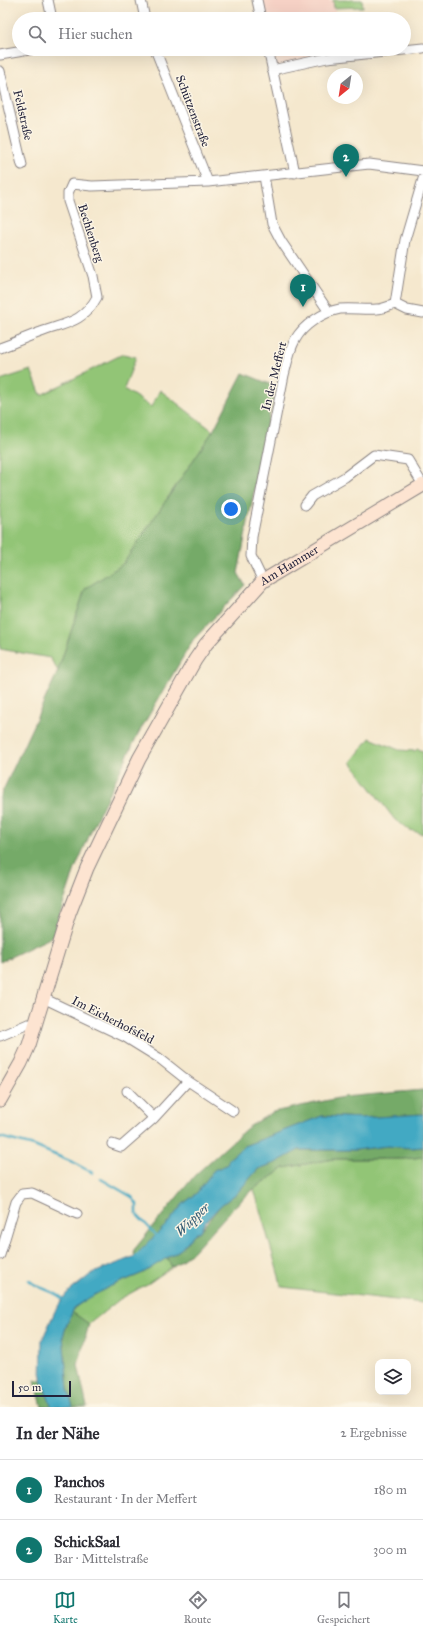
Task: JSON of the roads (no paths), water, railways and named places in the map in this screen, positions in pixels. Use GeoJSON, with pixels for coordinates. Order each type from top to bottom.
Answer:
{"type":"FeatureCollection","features":[{"type":"Feature","properties":{"kind":"main road","name":"Am Hammer"},"geometry":{"type":"LineString","coordinates":[[0,1100],[21,1063],[35,1025],[69,914],[87,868],[139,759],[183,679],[206,644],[263,581],[423,485]]}},
{"type":"Feature","properties":{"kind":"street"},"geometry":{"type":"LineString","coordinates":[[48,0],[51,12]]}},
{"type":"Feature","properties":{"kind":"street"},"geometry":{"type":"LineString","coordinates":[[141,0],[144,12]]}},
{"type":"Feature","properties":{"kind":"street"},"geometry":{"type":"LineString","coordinates":[[257,0],[260,12]]}},
{"type":"Feature","properties":{"kind":"street"},"geometry":{"type":"LineString","coordinates":[[411,49],[423,48]]}},
{"type":"Feature","properties":{"kind":"street"},"geometry":{"type":"LineString","coordinates":[[0,55],[12,53]]}},
{"type":"Feature","properties":{"kind":"street","name":"Schützenstraße"},"geometry":{"type":"LineString","coordinates":[[158,56],[208,182]]}},
{"type":"Feature","properties":{"kind":"street"},"geometry":{"type":"LineString","coordinates":[[269,56],[295,173]]}},
{"type":"Feature","properties":{"kind":"street"},"geometry":{"type":"LineString","coordinates":[[272,70],[327,58],[346,56]]}},
{"type":"Feature","properties":{"kind":"street","name":"Feldstraße"},"geometry":{"type":"LineString","coordinates":[[0,70],[22,165]]}},
{"type":"Feature","properties":{"kind":"street","name":"Bechlenberg"},"geometry":{"type":"LineString","coordinates":[[0,348],[42,331],[70,324],[87,312],[97,297],[91,270],[68,200],[68,193],[72,184],[92,186],[208,182],[369,164],[423,171]]}},
{"type":"Feature","properties":{"kind":"street"},"geometry":{"type":"LineString","coordinates":[[264,176],[272,224],[281,241],[329,312]]}},
{"type":"Feature","properties":{"kind":"street"},"geometry":{"type":"LineString","coordinates":[[423,179],[405,240],[395,304],[407,310],[423,314]]}},
{"type":"Feature","properties":{"kind":"street","name":"In der Meffert"},"geometry":{"type":"LineString","coordinates":[[263,581],[251,556],[252,537],[284,376],[296,339],[315,319],[329,312],[340,309],[379,309],[395,304]]}},
{"type":"Feature","properties":{"kind":"street"},"geometry":{"type":"LineString","coordinates":[[306,505],[312,496],[345,477],[374,455],[408,460],[423,485]]}},
{"type":"Feature","properties":{"kind":"street","name":"Im Eicherhofsfeld"},"geometry":{"type":"LineString","coordinates":[[43,998],[125,1037],[159,1058],[188,1081],[232,1111]]}},
{"type":"Feature","properties":{"kind":"street"},"geometry":{"type":"LineString","coordinates":[[0,1036],[28,1024],[35,1025]]}},
{"type":"Feature","properties":{"kind":"street"},"geometry":{"type":"LineString","coordinates":[[112,1144],[121,1147],[154,1118],[188,1081]]}},
{"type":"Feature","properties":{"kind":"street"},"geometry":{"type":"LineString","coordinates":[[127,1091],[154,1118]]}},
{"type":"Feature","properties":{"kind":"street"},"geometry":{"type":"LineString","coordinates":[[0,1255],[16,1202],[22,1194],[32,1193],[77,1214]]}},
{"type":"Feature","properties":{"kind":"water","name":"Wupper"},"geometry":{"type":"Polygon","coordinates":[[[423,1114],[423,1147],[411,1148],[387,1146],[356,1150],[299,1150],[275,1163],[258,1169],[237,1193],[221,1205],[205,1222],[199,1232],[194,1234],[181,1249],[143,1273],[111,1286],[74,1308],[63,1336],[68,1389],[73,1407],[52,1407],[41,1380],[42,1340],[55,1311],[66,1294],[91,1274],[135,1256],[168,1223],[183,1204],[196,1194],[214,1170],[227,1165],[229,1159],[244,1146],[322,1116],[361,1118],[423,1114]]]}},
{"type":"Feature","properties":{"kind":"waterway"},"geometry":{"type":"LineString","coordinates":[[0,1137],[34,1146],[72,1162],[93,1173]]}},
{"type":"Feature","properties":{"kind":"waterway"},"geometry":{"type":"LineString","coordinates":[[101,1179],[132,1197],[137,1204],[137,1215],[158,1237]]}},
{"type":"Feature","properties":{"kind":"waterway"},"geometry":{"type":"LineString","coordinates":[[29,1280],[37,1286],[60,1296],[64,1300]]}},
{"type":"Feature","properties":{"kind":"place","name":"SchickSaal"},"geometry":{"type":"Point","coordinates":[346,177]}},
{"type":"Feature","properties":{"kind":"place","name":"Panchos"},"geometry":{"type":"Point","coordinates":[303,307]}}]}
